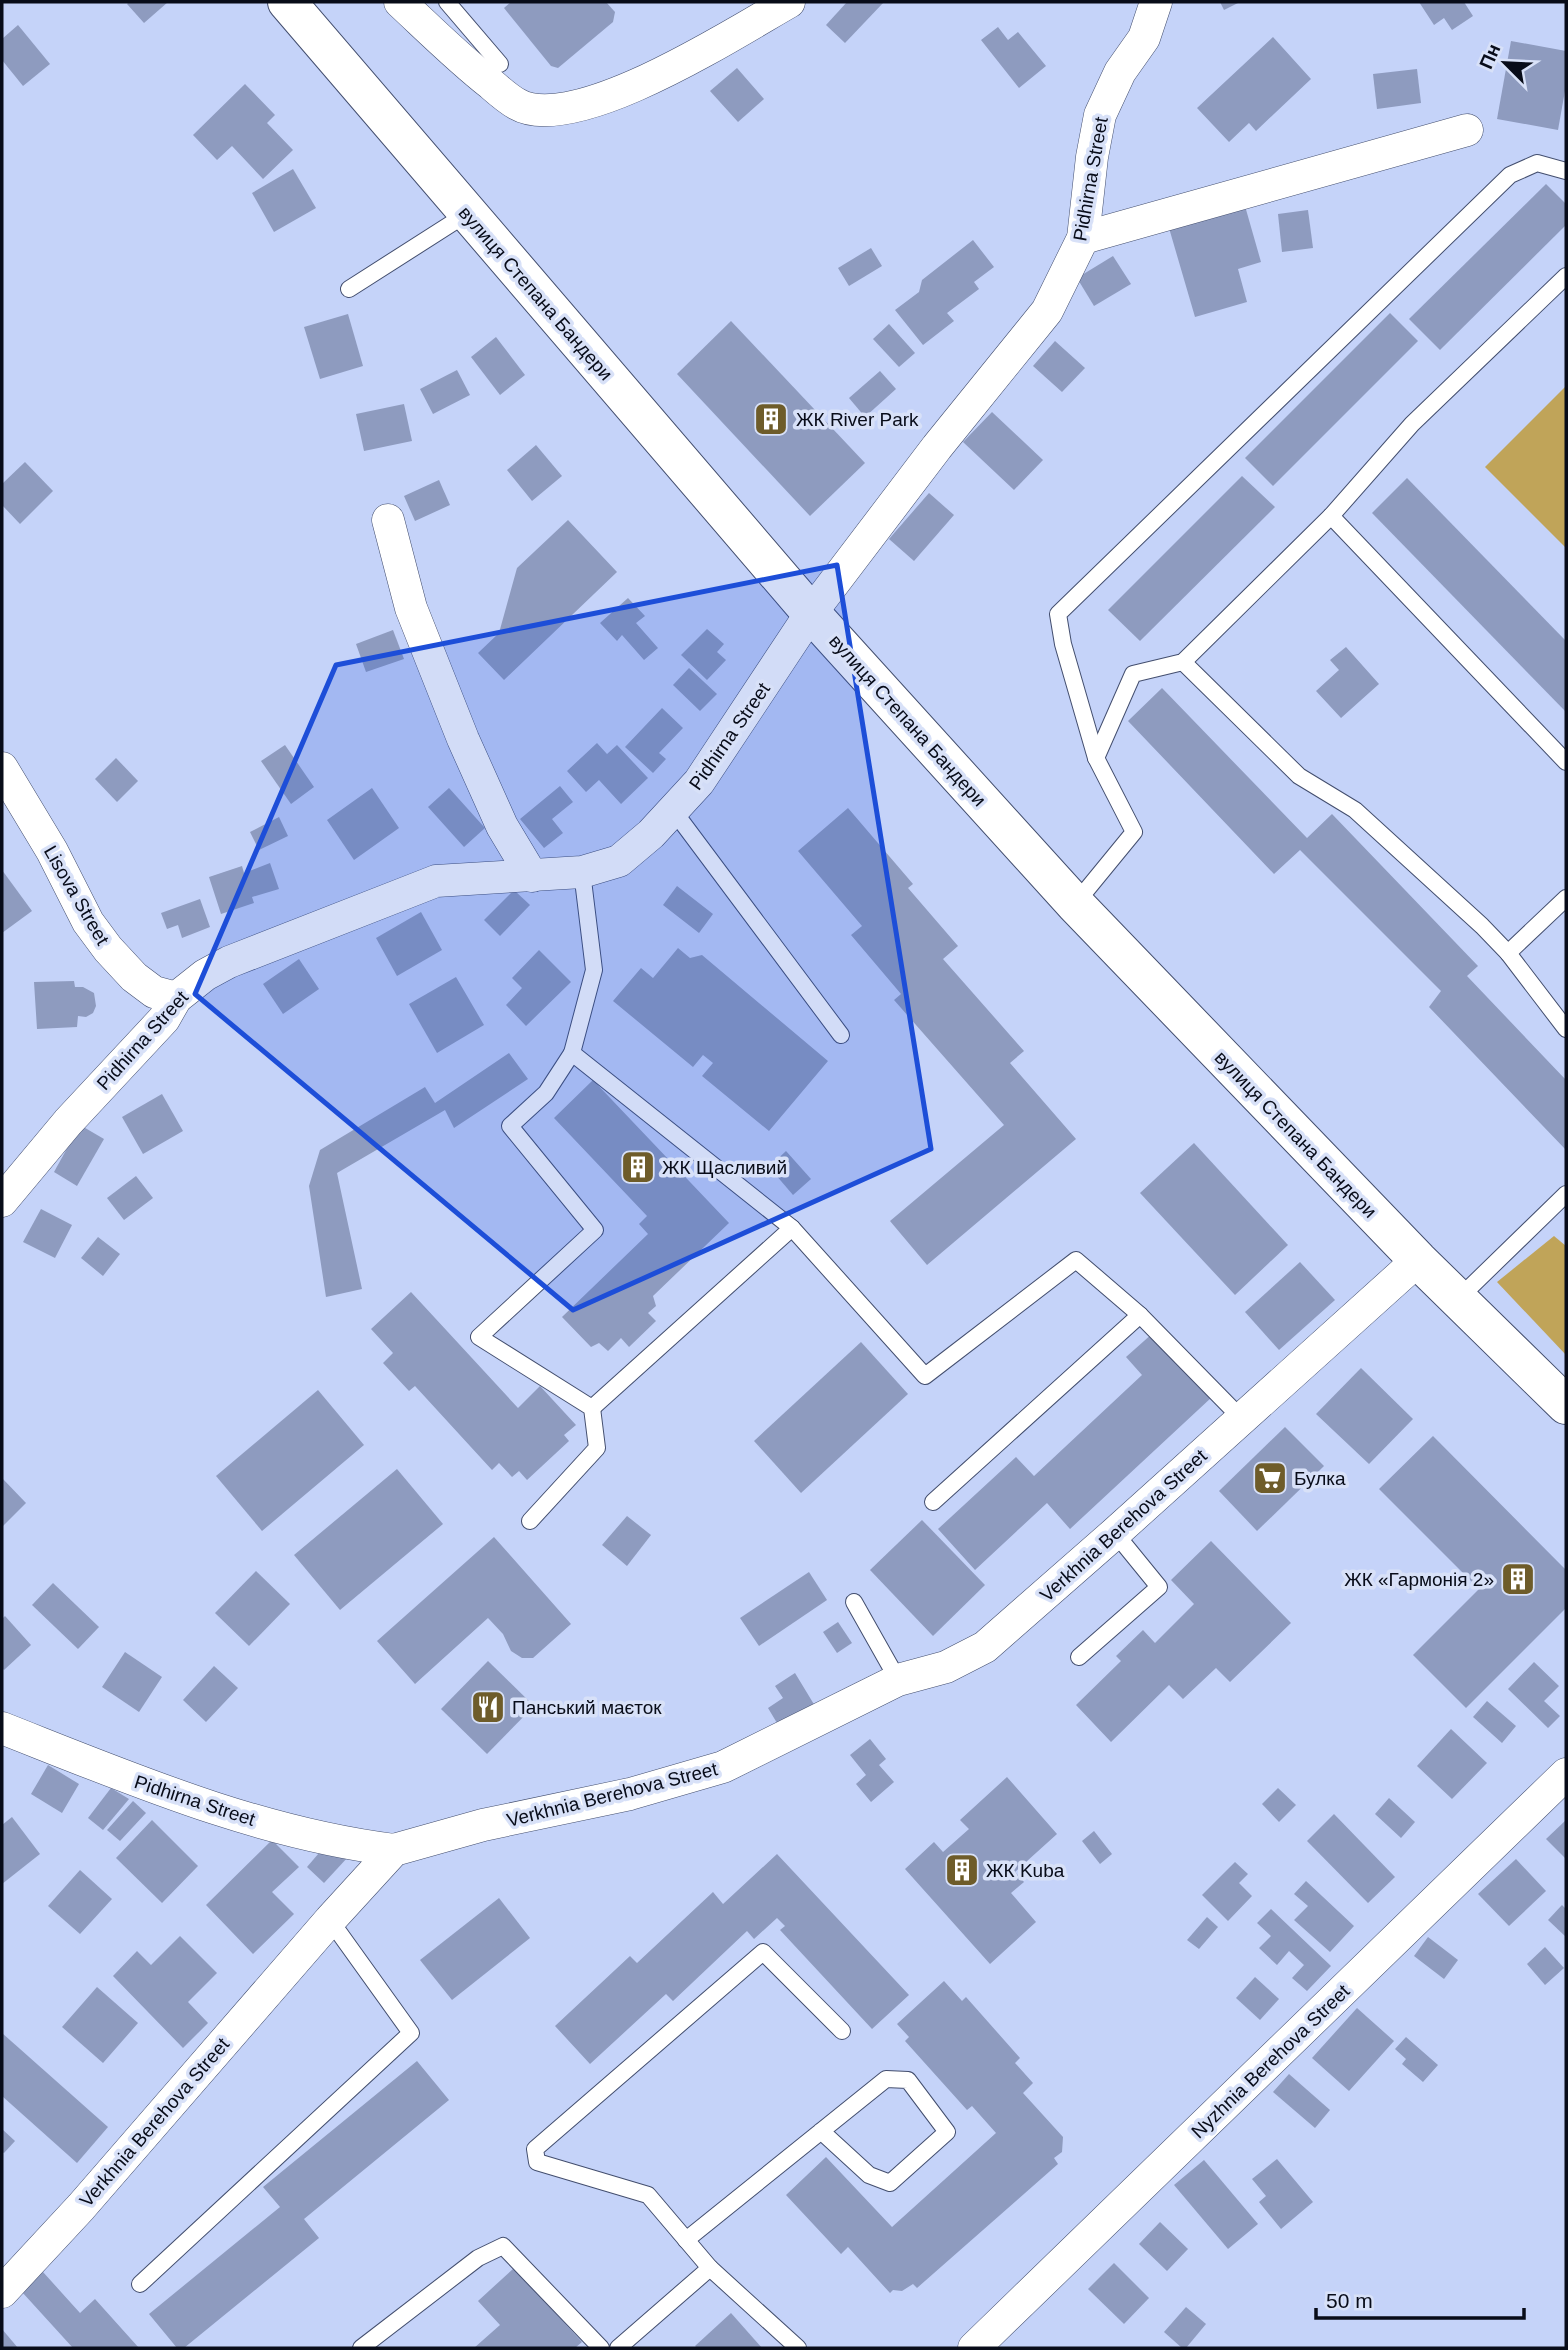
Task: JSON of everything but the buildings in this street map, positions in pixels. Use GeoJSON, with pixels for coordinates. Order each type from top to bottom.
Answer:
{"type":"FeatureCollection","features":[{"type":"Feature","properties":{"kind":"main road","name":"вулиця Степана Бандери"},"geometry":{"type":"LineString","coordinates":[[287,2],[811,613],[1075,904],[1418,1260],[1566,1405]]}},
{"type":"Feature","properties":{"kind":"street"},"geometry":{"type":"LineString","coordinates":[[401,2],[470,68],[518,105],[548,112],[577,106],[659,76],[789,2]]}},
{"type":"Feature","properties":{"kind":"street","name":"Pidhirna Street"},"geometry":{"type":"LineString","coordinates":[[2,1201],[68,1122],[164,1019],[176,998],[205,975],[229,962],[436,881],[582,872],[619,861],[651,834],[699,782],[811,613],[937,447],[1047,310],[1083,238],[1092,157],[1100,115],[1120,72],[1144,38],[1156,2]]}},
{"type":"Feature","properties":{"kind":"street"},"geometry":{"type":"LineString","coordinates":[[1083,238],[1468,130]]}},
{"type":"Feature","properties":{"kind":"street"},"geometry":{"type":"LineString","coordinates":[[388,520],[411,608],[463,739],[502,826],[532,876]]}},
{"type":"Feature","properties":{"kind":"street","name":"Lisova Street"},"geometry":{"type":"LineString","coordinates":[[2,768],[52,852],[88,922],[108,949],[134,977],[153,992],[176,998]]}},
{"type":"Feature","properties":{"kind":"street","name":"Verkhnia Berehova Street"},"geometry":{"type":"LineString","coordinates":[[2,2292],[81,2207],[394,1850],[483,1825],[629,1794],[723,1767],[898,1680],[946,1667],[985,1647],[1115,1534],[1418,1260]]}},
{"type":"Feature","properties":{"kind":"street","name":"Pidhirna Street"},"geometry":{"type":"LineString","coordinates":[[2,1728],[158,1790],[222,1811],[345,1844],[394,1850]]}},
{"type":"Feature","properties":{"kind":"street","name":"Nyzhnia Berehova Street"},"geometry":{"type":"LineString","coordinates":[[974,2348],[1566,1774]]}},
{"type":"Feature","properties":{"kind":"lane"},"geometry":{"type":"LineString","coordinates":[[447,2],[500,64]]}},
{"type":"Feature","properties":{"kind":"lane"},"geometry":{"type":"LineString","coordinates":[[1075,904],[1134,832],[1096,758],[1063,644],[1058,614],[1510,175],[1537,163],[1566,171]]}},
{"type":"Feature","properties":{"kind":"lane"},"geometry":{"type":"LineString","coordinates":[[349,289],[468,213]]}},
{"type":"Feature","properties":{"kind":"lane"},"geometry":{"type":"LineString","coordinates":[[1096,758],[1133,674],[1183,662],[1331,516],[1412,424],[1566,276]]}},
{"type":"Feature","properties":{"kind":"lane"},"geometry":{"type":"LineString","coordinates":[[1331,516],[1566,762]]}},
{"type":"Feature","properties":{"kind":"lane"},"geometry":{"type":"LineString","coordinates":[[1183,662],[1299,776],[1355,810],[1508,953],[1566,1029]]}},
{"type":"Feature","properties":{"kind":"lane"},"geometry":{"type":"LineString","coordinates":[[673,810],[841,1035]]}},
{"type":"Feature","properties":{"kind":"lane"},"geometry":{"type":"LineString","coordinates":[[582,872],[594,970],[572,1053],[546,1093],[510,1125],[595,1230],[479,1337],[592,1408]]}},
{"type":"Feature","properties":{"kind":"lane"},"geometry":{"type":"LineString","coordinates":[[1508,953],[1566,898]]}},
{"type":"Feature","properties":{"kind":"lane"},"geometry":{"type":"LineString","coordinates":[[572,1053],[792,1228],[925,1376],[1076,1260],[1140,1315],[1242,1419]]}},
{"type":"Feature","properties":{"kind":"lane"},"geometry":{"type":"LineString","coordinates":[[1458,1299],[1566,1194]]}},
{"type":"Feature","properties":{"kind":"lane"},"geometry":{"type":"LineString","coordinates":[[592,1408],[792,1228]]}},
{"type":"Feature","properties":{"kind":"lane"},"geometry":{"type":"LineString","coordinates":[[933,1503],[1140,1315]]}},
{"type":"Feature","properties":{"kind":"lane"},"geometry":{"type":"LineString","coordinates":[[530,1521],[597,1448],[592,1408]]}},
{"type":"Feature","properties":{"kind":"lane"},"geometry":{"type":"LineString","coordinates":[[1079,1657],[1159,1587],[1115,1534]]}},
{"type":"Feature","properties":{"kind":"lane"},"geometry":{"type":"LineString","coordinates":[[854,1602],[898,1680]]}},
{"type":"Feature","properties":{"kind":"lane"},"geometry":{"type":"LineString","coordinates":[[140,2284],[411,2033],[330,1920]]}},
{"type":"Feature","properties":{"kind":"lane"},"geometry":{"type":"LineString","coordinates":[[798,2348],[710,2268],[648,2195],[537,2162],[535,2149],[763,1952],[842,2031]]}},
{"type":"Feature","properties":{"kind":"lane"},"geometry":{"type":"LineString","coordinates":[[686,2240],[821,2130],[886,2079],[908,2080],[947,2132],[890,2183],[869,2175],[821,2130]]}},
{"type":"Feature","properties":{"kind":"lane"},"geometry":{"type":"LineString","coordinates":[[361,2348],[478,2258],[503,2246],[601,2348]]}},
{"type":"Feature","properties":{"kind":"lane"},"geometry":{"type":"LineString","coordinates":[[618,2348],[710,2268]]}},
{"type":"Feature","properties":{"kind":"highlighted area"},"geometry":{"type":"Polygon","coordinates":[[[837,565],[931,1149],[573,1310],[195,994],[336,665],[837,565]]]}},
{"type":"Feature","properties":{"kind":"shaded area"},"geometry":{"type":"Polygon","coordinates":[[[1566,386],[1566,548],[1485,467],[1566,386]]]}},
{"type":"Feature","properties":{"kind":"shaded area"},"geometry":{"type":"Polygon","coordinates":[[[1554,1236],[1566,1246],[1566,1355],[1497,1282],[1554,1236]]]}},
{"type":"Feature","properties":{"kind":"place","name":"ЖК River Park"},"geometry":{"type":"Point","coordinates":[771,419]}},
{"type":"Feature","properties":{"kind":"place","name":"ЖК Щасливий"},"geometry":{"type":"Point","coordinates":[638,1167]}},
{"type":"Feature","properties":{"kind":"place","name":"Булка"},"geometry":{"type":"Point","coordinates":[1270,1478]}},
{"type":"Feature","properties":{"kind":"place","name":"ЖК «Гармонія 2»"},"geometry":{"type":"Point","coordinates":[1518,1579]}},
{"type":"Feature","properties":{"kind":"place","name":"Панський маєток"},"geometry":{"type":"Point","coordinates":[488,1707]}},
{"type":"Feature","properties":{"kind":"place","name":"ЖК Kuba"},"geometry":{"type":"Point","coordinates":[962,1870]}}]}
